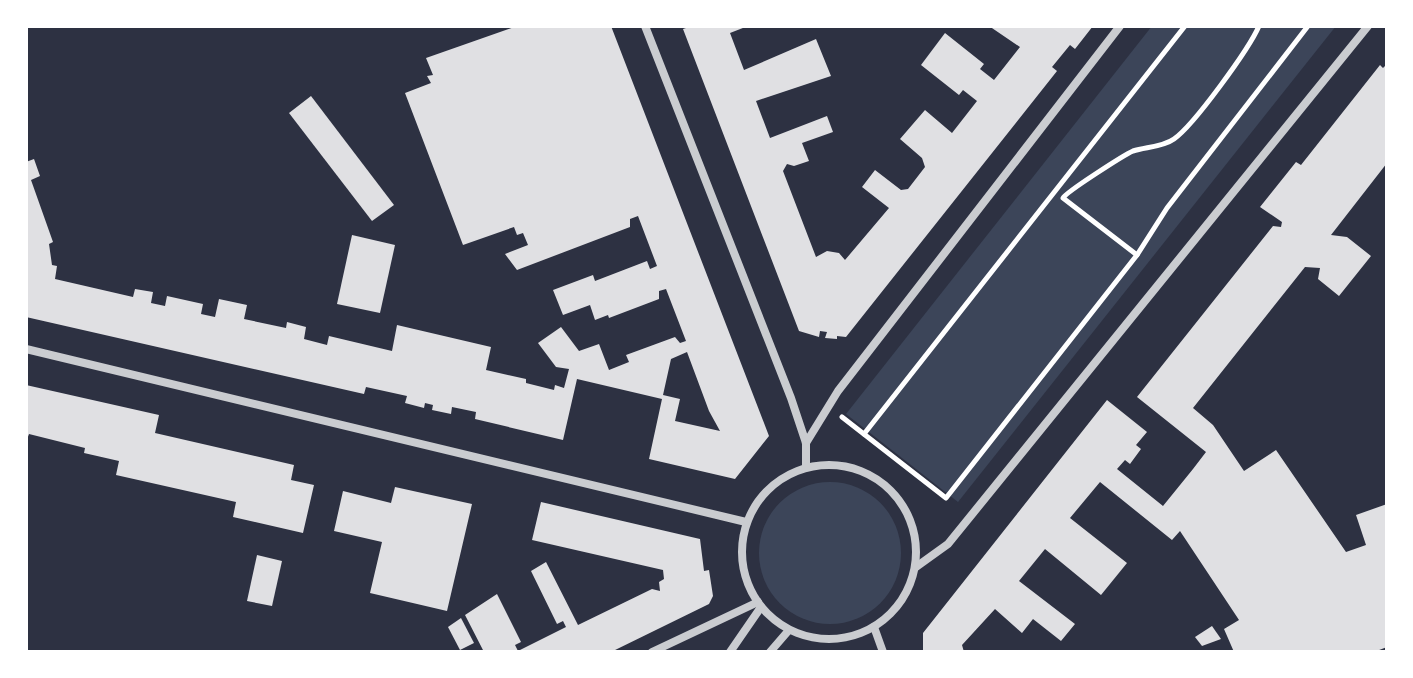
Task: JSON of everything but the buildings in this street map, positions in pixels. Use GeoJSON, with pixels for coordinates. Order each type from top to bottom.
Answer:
{"type":"FeatureCollection","features":[{"type":"Feature","properties":{"kind":"street"},"geometry":{"type":"LineString","coordinates":[[645,26],[806,443],[806,467]]}},
{"type":"Feature","properties":{"kind":"street"},"geometry":{"type":"LineString","coordinates":[[806,443],[828,406],[1120,26]]}},
{"type":"Feature","properties":{"kind":"street"},"geometry":{"type":"LineString","coordinates":[[916,567],[948,544],[1368,26]]}},
{"type":"Feature","properties":{"kind":"street"},"geometry":{"type":"LineString","coordinates":[[26,349],[746,522]]}},
{"type":"Feature","properties":{"kind":"street"},"geometry":{"type":"LineString","coordinates":[[836,464],[864,471],[888,487],[906,510],[916,537],[916,567],[900,601],[874,627],[854,636],[832,639],[789,630],[759,605],[745,578],[741,550],[746,522],[760,497],[781,478],[806,467],[836,464]]}},
{"type":"Feature","properties":{"kind":"street"},"geometry":{"type":"LineString","coordinates":[[652,652],[759,605]]}},
{"type":"Feature","properties":{"kind":"street"},"geometry":{"type":"LineString","coordinates":[[730,652],[759,605]]}},
{"type":"Feature","properties":{"kind":"street"},"geometry":{"type":"LineString","coordinates":[[874,627],[883,652]]}},
{"type":"Feature","properties":{"kind":"street"},"geometry":{"type":"LineString","coordinates":[[770,652],[789,630]]}},
{"type":"Feature","properties":{"kind":"path"},"geometry":{"type":"LineString","coordinates":[[864,434],[1185,26]]}},
{"type":"Feature","properties":{"kind":"path"},"geometry":{"type":"LineString","coordinates":[[1063,198],[1068,190],[1096,177],[1132,152],[1174,139],[1239,59],[1259,26]]}},
{"type":"Feature","properties":{"kind":"path"},"geometry":{"type":"LineString","coordinates":[[828,406],[946,498],[1137,255],[1167,208],[1308,26]]}},
{"type":"Feature","properties":{"kind":"path"},"geometry":{"type":"LineString","coordinates":[[1054,191],[1137,255]]}},
{"type":"Feature","properties":{"kind":"shaded area"},"geometry":{"type":"Polygon","coordinates":[[[1152,26],[1336,26],[958,502],[846,414],[1152,26]]]}},
{"type":"Feature","properties":{"kind":"shaded area"},"geometry":{"type":"Polygon","coordinates":[[[830,482],[857,487],[881,502],[896,526],[901,553],[896,580],[881,604],[857,619],[830,624],[803,619],[779,604],[764,580],[759,553],[764,526],[779,502],[803,487],[830,482]]]}}]}
